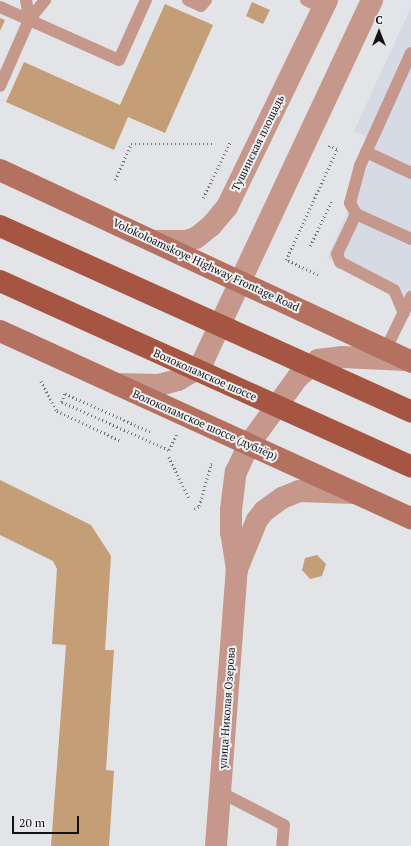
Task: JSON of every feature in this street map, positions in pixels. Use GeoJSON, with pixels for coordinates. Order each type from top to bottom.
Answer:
{"type":"FeatureCollection","features":[{"type":"Feature","properties":{"kind":"main road"},"geometry":{"type":"LineString","coordinates":[[0,226],[411,412]]}},
{"type":"Feature","properties":{"kind":"main road","name":"Волоколамское шоссе"},"geometry":{"type":"LineString","coordinates":[[0,281],[411,467]]}},
{"type":"Feature","properties":{"kind":"street"},"geometry":{"type":"LineString","coordinates":[[115,384],[159,385],[178,380],[192,372],[203,361],[372,0]]}},
{"type":"Feature","properties":{"kind":"street","name":"Тушинская площадь"},"geometry":{"type":"LineString","coordinates":[[153,241],[186,241],[196,238],[211,226],[227,207],[319,3]]}},
{"type":"Feature","properties":{"kind":"street","name":"Volokoloamskoye Highway Frontage Road"},"geometry":{"type":"LineString","coordinates":[[0,170],[409,361]]}},
{"type":"Feature","properties":{"kind":"street","name":"Волоколамское шоссе (дублёр)"},"geometry":{"type":"LineString","coordinates":[[0,331],[411,518]]}},
{"type":"Feature","properties":{"kind":"street","name":"улица Николая Озерова"},"geometry":{"type":"LineString","coordinates":[[216,846],[237,569],[231,533],[233,488],[236,472],[249,444],[298,377],[318,360],[343,357],[409,361]]}},
{"type":"Feature","properties":{"kind":"street","name":"улица Николая Озерова"},"geometry":{"type":"LineString","coordinates":[[237,569],[257,520],[264,511],[282,498],[299,491],[358,493]]}},
{"type":"Feature","properties":{"kind":"lane"},"geometry":{"type":"LineString","coordinates":[[26,0],[29,20]]}},
{"type":"Feature","properties":{"kind":"lane"},"geometry":{"type":"LineString","coordinates":[[0,86],[29,20],[45,0]]}},
{"type":"Feature","properties":{"kind":"lane"},"geometry":{"type":"LineString","coordinates":[[0,6],[119,60],[146,0]]}},
{"type":"Feature","properties":{"kind":"lane"},"geometry":{"type":"LineString","coordinates":[[188,0],[201,6],[206,0]]}},
{"type":"Feature","properties":{"kind":"lane"},"geometry":{"type":"LineString","coordinates":[[411,53],[366,152],[350,203],[356,214],[411,239]]}},
{"type":"Feature","properties":{"kind":"lane"},"geometry":{"type":"LineString","coordinates":[[366,152],[411,173]]}},
{"type":"Feature","properties":{"kind":"lane"},"geometry":{"type":"LineString","coordinates":[[356,214],[337,254],[340,262],[394,290],[404,313]]}},
{"type":"Feature","properties":{"kind":"lane"},"geometry":{"type":"LineString","coordinates":[[386,350],[411,297]]}},
{"type":"Feature","properties":{"kind":"lane"},"geometry":{"type":"LineString","coordinates":[[220,792],[284,825],[282,846]]}},
{"type":"Feature","properties":{"kind":"path"},"geometry":{"type":"LineString","coordinates":[[203,198],[231,140]]}},
{"type":"Feature","properties":{"kind":"path"},"geometry":{"type":"LineString","coordinates":[[115,180],[131,144],[213,144]]}},
{"type":"Feature","properties":{"kind":"path"},"geometry":{"type":"LineString","coordinates":[[318,275],[286,260],[337,149],[330,146],[327,153]]}},
{"type":"Feature","properties":{"kind":"path"},"geometry":{"type":"LineString","coordinates":[[310,246],[333,198]]}},
{"type":"Feature","properties":{"kind":"path"},"geometry":{"type":"LineString","coordinates":[[41,381],[57,411],[121,440]]}},
{"type":"Feature","properties":{"kind":"path"},"geometry":{"type":"LineString","coordinates":[[150,432],[66,394],[62,402],[169,450],[177,432]]}},
{"type":"Feature","properties":{"kind":"path"},"geometry":{"type":"LineString","coordinates":[[169,457],[189,498]]}},
{"type":"Feature","properties":{"kind":"path"},"geometry":{"type":"LineString","coordinates":[[194,509],[199,506],[211,464],[214,465]]}},
{"type":"Feature","properties":{"kind":"shaded area"},"geometry":{"type":"Polygon","coordinates":[[[411,7],[411,300],[327,258],[378,142],[354,131],[411,7]]]}},
{"type":"Feature","properties":{"kind":"building"},"geometry":{"type":"Polygon","coordinates":[[[252,2],[270,10],[263,24],[246,16],[252,2]]]}},
{"type":"Feature","properties":{"kind":"building"},"geometry":{"type":"Polygon","coordinates":[[[165,4],[213,25],[165,133],[128,117],[114,150],[6,102],[24,62],[120,105],[165,4]]]}},
{"type":"Feature","properties":{"kind":"building"},"geometry":{"type":"Polygon","coordinates":[[[0,18],[5,20],[0,31],[0,18]]]}},
{"type":"Feature","properties":{"kind":"building"},"geometry":{"type":"Polygon","coordinates":[[[0,480],[91,525],[111,556],[105,650],[114,650],[106,770],[114,771],[109,846],[51,846],[66,645],[52,644],[57,569],[53,561],[0,535],[0,480]]]}},
{"type":"Feature","properties":{"kind":"building"},"geometry":{"type":"Polygon","coordinates":[[[317,555],[326,564],[322,576],[310,579],[302,570],[305,558],[317,555]]]}}]}
